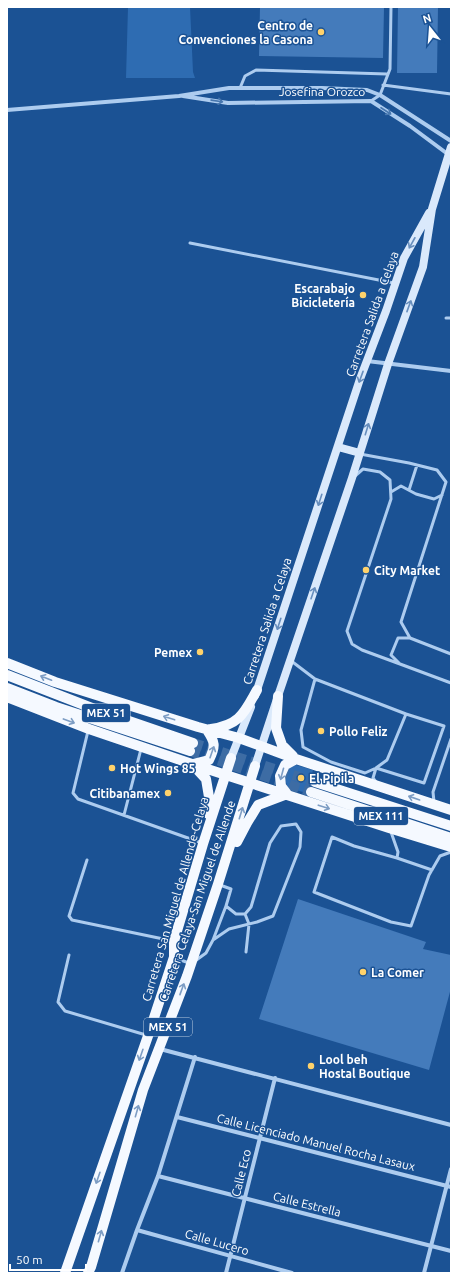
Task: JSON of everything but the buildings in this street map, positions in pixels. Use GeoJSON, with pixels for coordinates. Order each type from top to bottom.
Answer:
{"type":"FeatureCollection","features":[{"type":"Feature","properties":{"kind":"main road","name":"MEX 51"},"geometry":{"type":"LineString","coordinates":[[255,766],[360,454],[388,364],[423,266],[432,208],[450,152]]}},
{"type":"Feature","properties":{"kind":"main road","name":"Carretera Salida a Celaya"},"geometry":{"type":"LineString","coordinates":[[231,758],[257,690],[367,361],[404,258],[432,208]]}},
{"type":"Feature","properties":{"kind":"main road"},"geometry":{"type":"LineString","coordinates":[[338,447],[360,454]]}},
{"type":"Feature","properties":{"kind":"main road"},"geometry":{"type":"LineString","coordinates":[[7,663],[55,682],[207,730],[239,738],[296,759],[451,810]]}},
{"type":"Feature","properties":{"kind":"main road","name":"MEX 51"},"geometry":{"type":"LineString","coordinates":[[7,675],[191,747],[56,707],[7,688]]}},
{"type":"Feature","properties":{"kind":"main road"},"geometry":{"type":"LineString","coordinates":[[207,730],[223,727],[234,722],[243,715],[257,690]]}},
{"type":"Feature","properties":{"kind":"main road"},"geometry":{"type":"LineString","coordinates":[[278,696],[276,728],[282,745],[296,759]]}},
{"type":"Feature","properties":{"kind":"main road"},"geometry":{"type":"LineString","coordinates":[[7,697],[89,729],[192,764],[451,847]]}},
{"type":"Feature","properties":{"kind":"main road"},"geometry":{"type":"LineString","coordinates":[[192,764],[209,760],[214,749],[213,739],[207,730]]}},
{"type":"Feature","properties":{"kind":"main road","name":"Carretera San Miguel de Allende-Celaya"},"geometry":{"type":"LineString","coordinates":[[65,1273],[174,957],[174,941],[231,758]]}},
{"type":"Feature","properties":{"kind":"main road"},"geometry":{"type":"LineString","coordinates":[[287,794],[281,786],[280,776],[285,765],[296,759]]}},
{"type":"Feature","properties":{"kind":"main road"},"geometry":{"type":"LineString","coordinates":[[192,764],[206,779],[210,803],[203,844]]}},
{"type":"Feature","properties":{"kind":"main road","name":"Carretera Celaya-San Miguel de Allende"},"geometry":{"type":"LineString","coordinates":[[88,1273],[143,1090],[160,1049],[191,964],[225,865],[255,766]]}},
{"type":"Feature","properties":{"kind":"main road","name":"MEX 111"},"geometry":{"type":"LineString","coordinates":[[315,782],[451,826]]}},
{"type":"Feature","properties":{"kind":"main road","name":"MEX 111"},"geometry":{"type":"LineString","coordinates":[[312,792],[451,838]]}},
{"type":"Feature","properties":{"kind":"main road"},"geometry":{"type":"LineString","coordinates":[[225,865],[258,805],[287,794]]}},
{"type":"Feature","properties":{"kind":"street","name":"Josefina Orozco"},"geometry":{"type":"LineString","coordinates":[[7,110],[179,96],[229,88],[322,88],[367,90],[380,95],[451,141]]}},
{"type":"Feature","properties":{"kind":"street","name":"Josefina Orozco"},"geometry":{"type":"LineString","coordinates":[[179,96],[228,103],[371,101],[450,152]]}},
{"type":"Feature","properties":{"kind":"street"},"geometry":{"type":"LineString","coordinates":[[367,361],[451,371]]}},
{"type":"Feature","properties":{"kind":"street"},"geometry":{"type":"LineString","coordinates":[[160,1049],[451,1125]]}},
{"type":"Feature","properties":{"kind":"street"},"geometry":{"type":"LineString","coordinates":[[122,1273],[158,1176],[194,1057]]}},
{"type":"Feature","properties":{"kind":"street","name":"Calle Eco"},"geometry":{"type":"LineString","coordinates":[[226,1273],[275,1078]]}},
{"type":"Feature","properties":{"kind":"street","name":"Calle Licenciado Manuel Rocha Lasaux"},"geometry":{"type":"LineString","coordinates":[[177,1117],[449,1186]]}},
{"type":"Feature","properties":{"kind":"street"},"geometry":{"type":"LineString","coordinates":[[424,1273],[449,1186],[451,1169]]}},
{"type":"Feature","properties":{"kind":"street","name":"Calle Estrella"},"geometry":{"type":"LineString","coordinates":[[158,1176],[451,1251]]}},
{"type":"Feature","properties":{"kind":"street","name":"Calle Lucero"},"geometry":{"type":"LineString","coordinates":[[137,1230],[292,1273]]}},
{"type":"Feature","properties":{"kind":"lane"},"geometry":{"type":"LineString","coordinates":[[371,101],[380,95],[390,69],[391,7]]}},
{"type":"Feature","properties":{"kind":"lane"},"geometry":{"type":"LineString","coordinates":[[240,88],[245,76],[256,70],[387,74]]}},
{"type":"Feature","properties":{"kind":"lane"},"geometry":{"type":"LineString","coordinates":[[383,85],[451,94]]}},
{"type":"Feature","properties":{"kind":"lane"},"geometry":{"type":"LineString","coordinates":[[190,243],[395,284]]}},
{"type":"Feature","properties":{"kind":"lane"},"geometry":{"type":"LineString","coordinates":[[446,318],[451,318]]}},
{"type":"Feature","properties":{"kind":"lane"},"geometry":{"type":"LineString","coordinates":[[360,454],[437,470],[446,482],[401,622],[410,638]]}},
{"type":"Feature","properties":{"kind":"lane"},"geometry":{"type":"LineString","coordinates":[[409,490],[417,465]]}},
{"type":"Feature","properties":{"kind":"lane"},"geometry":{"type":"LineString","coordinates":[[352,478],[363,469],[380,472],[390,480],[391,492],[391,499],[348,632],[352,644],[362,650],[451,683]]}},
{"type":"Feature","properties":{"kind":"lane"},"geometry":{"type":"LineString","coordinates":[[391,492],[401,486],[416,494],[434,499],[442,495]]}},
{"type":"Feature","properties":{"kind":"lane"},"geometry":{"type":"LineString","coordinates":[[400,664],[391,655],[398,638],[410,638],[451,654]]}},
{"type":"Feature","properties":{"kind":"lane"},"geometry":{"type":"LineString","coordinates":[[290,660],[315,679],[406,714],[444,726],[424,783],[376,768]]}},
{"type":"Feature","properties":{"kind":"lane"},"geometry":{"type":"LineString","coordinates":[[315,679],[301,730],[303,747],[331,762],[365,772],[376,768],[387,760],[406,714]]}},
{"type":"Feature","properties":{"kind":"lane"},"geometry":{"type":"LineString","coordinates":[[89,729],[74,793],[78,799],[203,844]]}},
{"type":"Feature","properties":{"kind":"lane"},"geometry":{"type":"LineString","coordinates":[[435,805],[433,792],[451,739]]}},
{"type":"Feature","properties":{"kind":"lane"},"geometry":{"type":"LineString","coordinates":[[124,815],[142,746]]}},
{"type":"Feature","properties":{"kind":"lane"},"geometry":{"type":"LineString","coordinates":[[376,768],[373,778],[378,785]]}},
{"type":"Feature","properties":{"kind":"lane"},"geometry":{"type":"LineString","coordinates":[[214,940],[229,929],[273,916],[300,847],[302,832],[296,824],[281,826],[270,843],[251,907],[244,914],[236,914],[226,906]]}},
{"type":"Feature","properties":{"kind":"lane"},"geometry":{"type":"LineString","coordinates":[[389,828],[398,852],[397,858]]}},
{"type":"Feature","properties":{"kind":"lane"},"geometry":{"type":"LineString","coordinates":[[432,870],[332,838],[314,892],[391,922],[411,926],[429,875],[432,870],[440,856],[451,852]]}},
{"type":"Feature","properties":{"kind":"lane"},"geometry":{"type":"LineString","coordinates":[[87,860],[69,916],[72,920],[174,941]]}},
{"type":"Feature","properties":{"kind":"lane"},"geometry":{"type":"LineString","coordinates":[[174,957],[191,964],[206,953],[214,940],[231,889],[218,884]]}},
{"type":"Feature","properties":{"kind":"lane"},"geometry":{"type":"LineString","coordinates":[[244,914],[249,924],[246,952]]}},
{"type":"Feature","properties":{"kind":"lane"},"geometry":{"type":"LineString","coordinates":[[69,955],[58,1002],[65,1011],[148,1036]]}},
{"type":"Feature","properties":{"kind":"shaded area"},"geometry":{"type":"Polygon","coordinates":[[[128,7],[190,7],[193,72],[195,78],[126,78],[128,7]]]}},
{"type":"Feature","properties":{"kind":"shaded area"},"geometry":{"type":"Polygon","coordinates":[[[296,765],[313,770],[307,793],[288,788],[284,777],[288,769],[296,765]]]}},
{"type":"Feature","properties":{"kind":"tunnel"},"geometry":{"type":"LineString","coordinates":[[193,743],[315,782]]}},
{"type":"Feature","properties":{"kind":"tunnel"},"geometry":{"type":"LineString","coordinates":[[190,751],[311,792]]}},
{"type":"Feature","properties":{"kind":"place","name":"Centro de Convenciones la Casona"},"geometry":{"type":"Point","coordinates":[321,32]}},
{"type":"Feature","properties":{"kind":"place","name":"Escarabajo Bicicletería"},"geometry":{"type":"Point","coordinates":[363,295]}},
{"type":"Feature","properties":{"kind":"place","name":"City Market"},"geometry":{"type":"Point","coordinates":[366,570]}},
{"type":"Feature","properties":{"kind":"place","name":"Pemex"},"geometry":{"type":"Point","coordinates":[200,652]}},
{"type":"Feature","properties":{"kind":"place","name":"Pollo Feliz"},"geometry":{"type":"Point","coordinates":[321,731]}},
{"type":"Feature","properties":{"kind":"place","name":"Hot Wings 85"},"geometry":{"type":"Point","coordinates":[112,768]}},
{"type":"Feature","properties":{"kind":"place","name":"El Pipila"},"geometry":{"type":"Point","coordinates":[301,778]}},
{"type":"Feature","properties":{"kind":"place","name":"Citibanamex"},"geometry":{"type":"Point","coordinates":[168,793]}},
{"type":"Feature","properties":{"kind":"place","name":"La Comer"},"geometry":{"type":"Point","coordinates":[363,972]}},
{"type":"Feature","properties":{"kind":"place","name":"Lool beh Hostal Boutique"},"geometry":{"type":"Point","coordinates":[311,1066]}}]}
